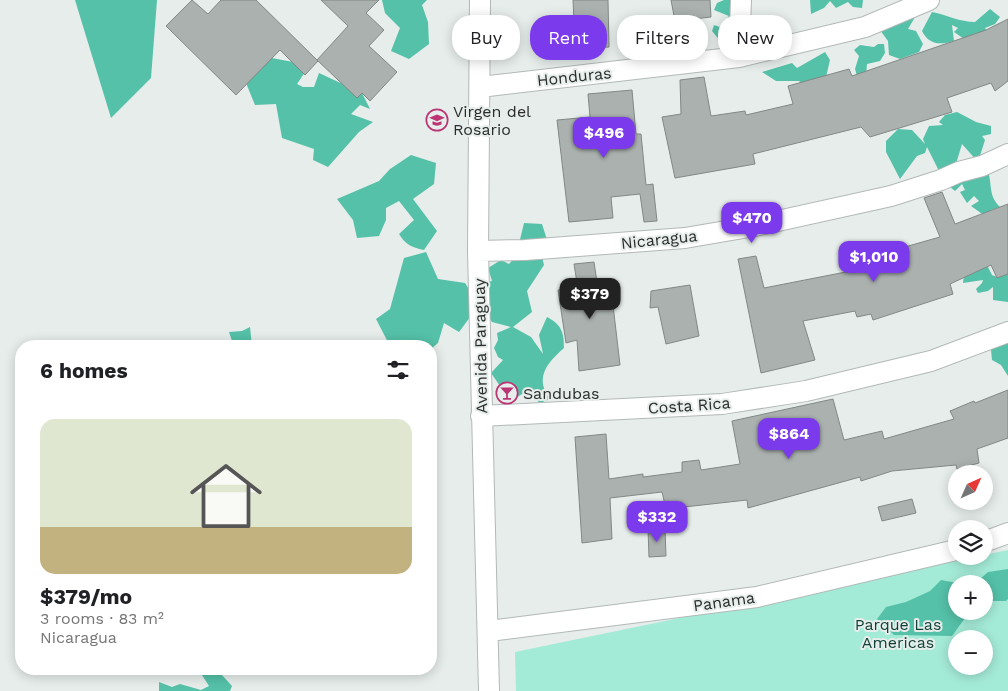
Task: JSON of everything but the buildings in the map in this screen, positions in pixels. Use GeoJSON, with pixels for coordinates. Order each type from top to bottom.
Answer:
{"type":"FeatureCollection","features":[{"type":"Feature","properties":{"kind":"street","name":"Avenida Paraguay"},"geometry":{"type":"LineString","coordinates":[[480,0],[478,251],[481,416],[489,630],[489,691]]}},
{"type":"Feature","properties":{"kind":"street"},"geometry":{"type":"LineString","coordinates":[[740,15],[741,0]]}},
{"type":"Feature","properties":{"kind":"street","name":"Honduras"},"geometry":{"type":"LineString","coordinates":[[792,45],[865,27],[929,0]]}},
{"type":"Feature","properties":{"kind":"street","name":"Honduras"},"geometry":{"type":"LineString","coordinates":[[480,87],[721,60]]}},
{"type":"Feature","properties":{"kind":"street","name":"Nicaragua"},"geometry":{"type":"LineString","coordinates":[[478,251],[525,250],[685,238],[755,226],[891,196],[941,180],[959,172],[982,166],[1008,154]]}},
{"type":"Feature","properties":{"kind":"street","name":"Costa Rica"},"geometry":{"type":"LineString","coordinates":[[481,416],[722,404],[806,391],[931,361],[1008,332]]}},
{"type":"Feature","properties":{"kind":"street"},"geometry":{"type":"LineString","coordinates":[[993,539],[1008,533]]}},
{"type":"Feature","properties":{"kind":"street","name":"Panama"},"geometry":{"type":"LineString","coordinates":[[489,630],[757,597],[948,552]]}},
{"type":"Feature","properties":{"kind":"green space"},"geometry":{"type":"Polygon","coordinates":[[[75,0],[157,0],[151,78],[111,118],[75,0]]]}},
{"type":"Feature","properties":{"kind":"green space"},"geometry":{"type":"Polygon","coordinates":[[[382,0],[427,0],[422,5],[428,22],[429,44],[409,59],[391,51],[400,28],[385,13],[382,0]]]}},
{"type":"Feature","properties":{"kind":"green space"},"geometry":{"type":"Polygon","coordinates":[[[724,0],[733,0],[732,15],[714,10],[717,3],[724,0]]]}},
{"type":"Feature","properties":{"kind":"green space"},"geometry":{"type":"Polygon","coordinates":[[[810,0],[863,0],[862,8],[853,7],[848,2],[836,8],[830,1],[824,8],[811,14],[810,0]]]}},
{"type":"Feature","properties":{"kind":"green space"},"geometry":{"type":"Polygon","coordinates":[[[990,9],[1000,17],[995,24],[985,28],[987,31],[970,43],[954,32],[958,28],[952,25],[954,41],[949,42],[935,43],[928,39],[922,31],[932,12],[959,20],[975,22],[990,9]]]}},
{"type":"Feature","properties":{"kind":"green space"},"geometry":{"type":"Polygon","coordinates":[[[918,12],[908,29],[916,31],[923,44],[919,52],[900,59],[889,55],[888,41],[880,30],[918,12]]]}},
{"type":"Feature","properties":{"kind":"green space"},"geometry":{"type":"Polygon","coordinates":[[[714,25],[718,26],[718,38],[712,31],[714,25]]]}},
{"type":"Feature","properties":{"kind":"green space"},"geometry":{"type":"Polygon","coordinates":[[[878,44],[884,44],[885,53],[880,61],[867,64],[866,75],[858,79],[855,69],[859,56],[854,50],[860,45],[874,47],[878,44]]]}},
{"type":"Feature","properties":{"kind":"green space"},"geometry":{"type":"Polygon","coordinates":[[[825,52],[830,60],[826,77],[806,88],[799,81],[776,81],[762,72],[792,63],[797,68],[825,52]]]}},
{"type":"Feature","properties":{"kind":"green space"},"geometry":{"type":"Polygon","coordinates":[[[261,56],[293,62],[305,72],[297,84],[303,87],[314,87],[319,73],[362,93],[370,109],[360,105],[351,114],[373,122],[359,132],[328,167],[313,160],[314,149],[282,138],[276,104],[255,105],[246,83],[261,56]]]}},
{"type":"Feature","properties":{"kind":"green space"},"geometry":{"type":"Polygon","coordinates":[[[957,112],[976,122],[991,126],[991,134],[982,136],[985,140],[978,162],[962,144],[955,167],[939,171],[927,147],[925,153],[917,156],[900,179],[886,152],[886,141],[898,129],[912,130],[925,144],[923,139],[929,126],[943,125],[939,122],[945,115],[957,112]]]}},
{"type":"Feature","properties":{"kind":"green space"},"geometry":{"type":"Polygon","coordinates":[[[411,155],[436,163],[434,184],[413,199],[437,231],[424,250],[412,247],[404,241],[399,234],[414,220],[399,201],[386,208],[386,220],[379,236],[357,238],[353,220],[337,199],[379,181],[390,169],[411,155]]]}},
{"type":"Feature","properties":{"kind":"green space"},"geometry":{"type":"Polygon","coordinates":[[[982,171],[989,175],[992,195],[1000,207],[991,210],[985,216],[971,206],[979,201],[974,196],[967,203],[960,192],[965,190],[962,184],[955,191],[949,186],[982,171]]]}},
{"type":"Feature","properties":{"kind":"green space"},"geometry":{"type":"Polygon","coordinates":[[[524,223],[542,224],[549,246],[541,253],[544,265],[527,291],[532,312],[513,327],[531,337],[543,354],[539,335],[547,317],[559,326],[563,334],[564,343],[564,348],[552,359],[543,378],[545,391],[550,399],[540,403],[525,392],[516,398],[500,386],[491,373],[503,360],[498,357],[494,348],[498,340],[497,333],[511,327],[492,322],[485,311],[483,283],[492,281],[488,268],[501,260],[509,264],[516,256],[524,223]]]}},
{"type":"Feature","properties":{"kind":"green space"},"geometry":{"type":"Polygon","coordinates":[[[426,252],[438,279],[465,283],[479,305],[459,332],[444,323],[437,344],[437,340],[387,340],[376,319],[390,309],[404,258],[426,252]]]}},
{"type":"Feature","properties":{"kind":"green space"},"geometry":{"type":"Polygon","coordinates":[[[978,266],[988,267],[992,275],[997,277],[1008,274],[1008,302],[993,300],[993,287],[988,291],[978,293],[976,289],[983,280],[963,283],[964,275],[978,266]]]}},
{"type":"Feature","properties":{"kind":"green space"},"geometry":{"type":"Polygon","coordinates":[[[250,327],[251,340],[232,340],[229,332],[242,331],[250,327]]]}},
{"type":"Feature","properties":{"kind":"green space"},"geometry":{"type":"Polygon","coordinates":[[[1008,330],[1008,376],[1001,365],[992,360],[991,350],[1008,330]]]}},
{"type":"Feature","properties":{"kind":"green space","name":"Parque Las Americas"},"geometry":{"type":"Polygon","coordinates":[[[1008,550],[1008,691],[516,691],[515,652],[948,562],[948,565],[993,565],[993,553],[1008,550]]]}},
{"type":"Feature","properties":{"kind":"green space"},"geometry":{"type":"Polygon","coordinates":[[[1008,569],[1008,599],[1006,601],[993,601],[993,575],[985,575],[988,572],[1008,569]]]}},
{"type":"Feature","properties":{"kind":"green space"},"geometry":{"type":"Polygon","coordinates":[[[941,580],[948,581],[948,620],[964,620],[956,630],[948,630],[948,636],[894,635],[877,619],[886,607],[906,602],[930,591],[941,580]]]}},
{"type":"Feature","properties":{"kind":"green space"},"geometry":{"type":"Polygon","coordinates":[[[202,675],[222,675],[232,686],[230,691],[159,691],[159,682],[172,687],[180,684],[201,690],[209,686],[202,675]]]}},
{"type":"Feature","properties":{"kind":"place","name":"Virgen del Rosario"},"geometry":{"type":"Point","coordinates":[437,120]}},
{"type":"Feature","properties":{"kind":"place","name":"Sandubas"},"geometry":{"type":"Point","coordinates":[507,393]}}]}
